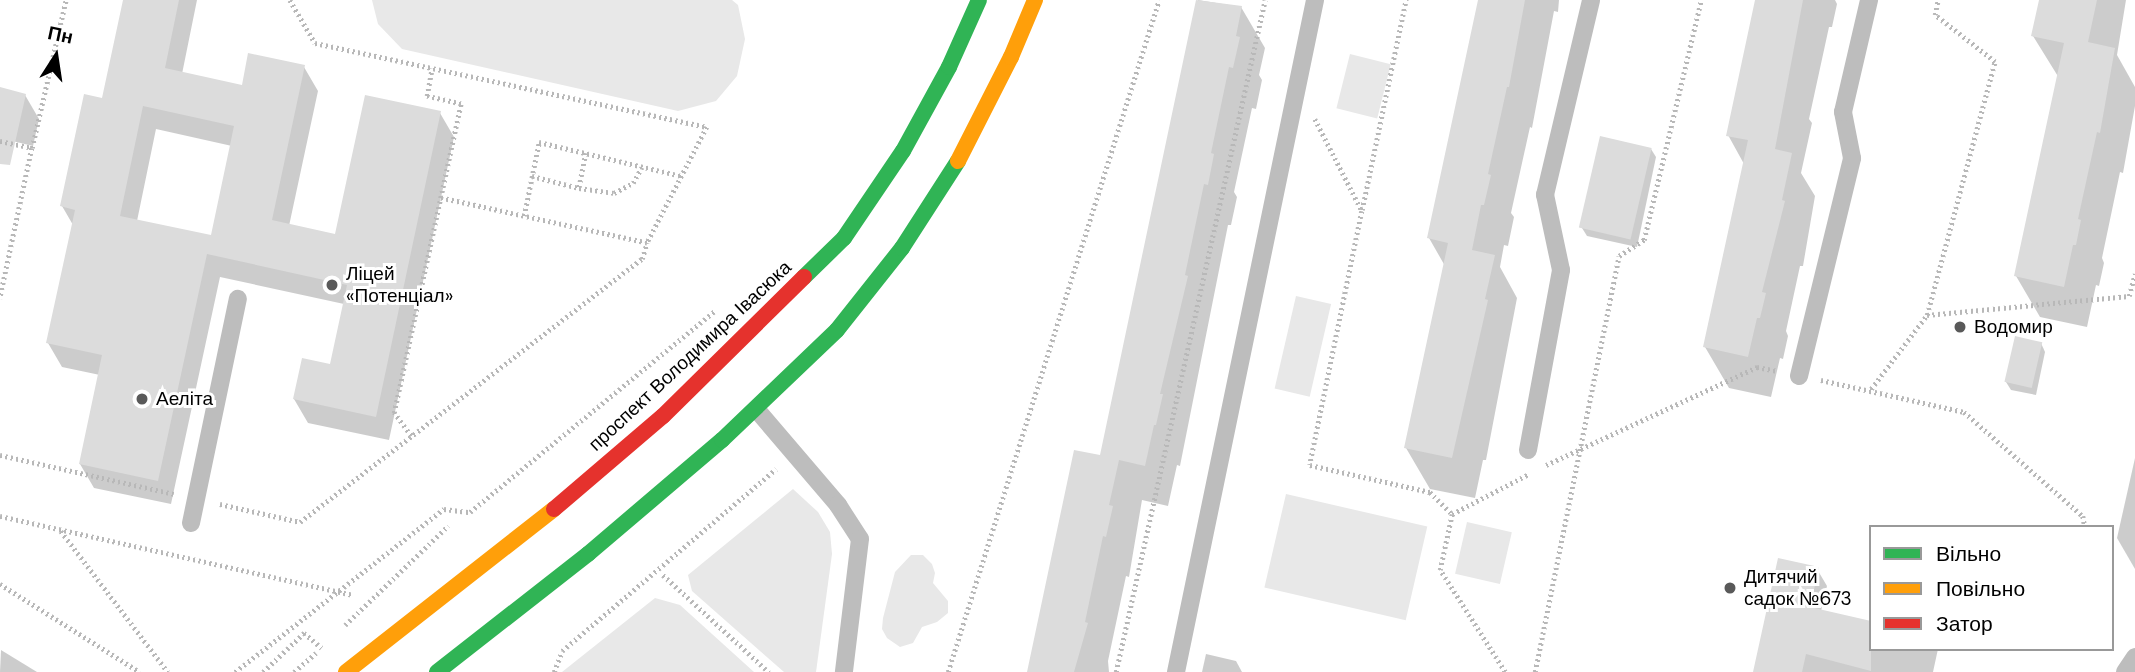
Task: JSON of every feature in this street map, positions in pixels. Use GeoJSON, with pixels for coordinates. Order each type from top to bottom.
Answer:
{"type":"FeatureCollection","features":[{"type":"Feature","properties":{"kind":"main road","name":"проспект Володимира Івасюка"},"geometry":{"type":"LineString","coordinates":[[346,672],[536,524],[663,416],[844,238],[902,151],[949,66],[979,0]]}},
{"type":"Feature","properties":{"kind":"main road"},"geometry":{"type":"LineString","coordinates":[[437,672],[588,554],[757,410],[837,330],[902,248],[960,158],[1035,0]]}},
{"type":"Feature","properties":{"kind":"lane"},"geometry":{"type":"LineString","coordinates":[[1176,672],[1315,0]]}},
{"type":"Feature","properties":{"kind":"lane"},"geometry":{"type":"LineString","coordinates":[[1528,450],[1561,270],[1545,195],[1591,0]]}},
{"type":"Feature","properties":{"kind":"lane"},"geometry":{"type":"LineString","coordinates":[[1799,376],[1852,158],[1843,112],[1869,0]]}},
{"type":"Feature","properties":{"kind":"lane"},"geometry":{"type":"LineString","coordinates":[[191,523],[238,299]]}},
{"type":"Feature","properties":{"kind":"lane"},"geometry":{"type":"LineString","coordinates":[[757,410],[792,455],[838,505],[860,539],[844,672]]}},
{"type":"Feature","properties":{"kind":"lane"},"geometry":{"type":"LineString","coordinates":[[2125,672],[2135,657]]}},
{"type":"Feature","properties":{"kind":"path"},"geometry":{"type":"LineString","coordinates":[[0,299],[66,0]]}},
{"type":"Feature","properties":{"kind":"path"},"geometry":{"type":"LineString","coordinates":[[0,455],[300,522],[642,259],[647,243],[707,127],[315,43],[290,0]]}},
{"type":"Feature","properties":{"kind":"path"},"geometry":{"type":"LineString","coordinates":[[948,672],[1159,0]]}},
{"type":"Feature","properties":{"kind":"path"},"geometry":{"type":"LineString","coordinates":[[1116,672],[1265,0]]}},
{"type":"Feature","properties":{"kind":"path"},"geometry":{"type":"LineString","coordinates":[[1406,0],[1310,465],[1430,492],[1452,514]]}},
{"type":"Feature","properties":{"kind":"path"},"geometry":{"type":"LineString","coordinates":[[1535,672],[1577,449],[1619,256],[1644,240],[1701,0]]}},
{"type":"Feature","properties":{"kind":"path"},"geometry":{"type":"LineString","coordinates":[[1871,389],[1927,315],[1995,62],[1935,15],[1938,0]]}},
{"type":"Feature","properties":{"kind":"path"},"geometry":{"type":"LineString","coordinates":[[411,436],[394,413],[461,104],[427,96],[432,68]]}},
{"type":"Feature","properties":{"kind":"path"},"geometry":{"type":"LineString","coordinates":[[1298,82],[1362,211]]}},
{"type":"Feature","properties":{"kind":"path"},"geometry":{"type":"LineString","coordinates":[[0,141],[32,148]]}},
{"type":"Feature","properties":{"kind":"path"},"geometry":{"type":"LineString","coordinates":[[524,216],[539,142],[682,176]]}},
{"type":"Feature","properties":{"kind":"path"},"geometry":{"type":"LineString","coordinates":[[579,188],[586,153]]}},
{"type":"Feature","properties":{"kind":"path"},"geometry":{"type":"LineString","coordinates":[[532,176],[579,188],[614,193],[633,183],[642,167]]}},
{"type":"Feature","properties":{"kind":"path"},"geometry":{"type":"LineString","coordinates":[[441,198],[647,243]]}},
{"type":"Feature","properties":{"kind":"path"},"geometry":{"type":"LineString","coordinates":[[1927,315],[2129,296],[2135,274]]}},
{"type":"Feature","properties":{"kind":"path"},"geometry":{"type":"LineString","coordinates":[[235,672],[444,509],[470,512],[716,310]]}},
{"type":"Feature","properties":{"kind":"path"},"geometry":{"type":"LineString","coordinates":[[1543,467],[1757,367],[1871,389],[1964,412],[2083,516],[2085,525]]}},
{"type":"Feature","properties":{"kind":"path"},"geometry":{"type":"LineString","coordinates":[[554,672],[562,651],[792,455]]}},
{"type":"Feature","properties":{"kind":"path"},"geometry":{"type":"LineString","coordinates":[[1452,514],[1532,473]]}},
{"type":"Feature","properties":{"kind":"path"},"geometry":{"type":"LineString","coordinates":[[1452,514],[1440,570],[1505,672]]}},
{"type":"Feature","properties":{"kind":"path"},"geometry":{"type":"LineString","coordinates":[[0,516],[353,595]]}},
{"type":"Feature","properties":{"kind":"path"},"geometry":{"type":"LineString","coordinates":[[341,629],[448,526]]}},
{"type":"Feature","properties":{"kind":"path"},"geometry":{"type":"LineString","coordinates":[[60,530],[168,672]]}},
{"type":"Feature","properties":{"kind":"path"},"geometry":{"type":"LineString","coordinates":[[663,575],[769,672]]}},
{"type":"Feature","properties":{"kind":"path"},"geometry":{"type":"LineString","coordinates":[[0,584],[140,672]]}},
{"type":"Feature","properties":{"kind":"path"},"geometry":{"type":"LineString","coordinates":[[263,672],[304,633],[322,648]]}},
{"type":"Feature","properties":{"kind":"path"},"geometry":{"type":"LineString","coordinates":[[293,672],[332,639]]}},
{"type":"Feature","properties":{"kind":"shaded area"},"geometry":{"type":"Polygon","coordinates":[[[372,0],[732,0],[738,5],[745,39],[737,76],[716,101],[678,111],[402,49],[378,24],[372,0]]]}},
{"type":"Feature","properties":{"kind":"shaded area"},"geometry":{"type":"Polygon","coordinates":[[[1350,54],[1391,64],[1377,118],[1336,108],[1350,54]]]}},
{"type":"Feature","properties":{"kind":"shaded area"},"geometry":{"type":"Polygon","coordinates":[[[1296,296],[1331,304],[1310,397],[1275,389],[1296,296]]]}},
{"type":"Feature","properties":{"kind":"shaded area"},"geometry":{"type":"Polygon","coordinates":[[[793,489],[818,512],[830,532],[832,554],[816,672],[784,672],[692,591],[688,575],[793,489]]]}},
{"type":"Feature","properties":{"kind":"shaded area"},"geometry":{"type":"Polygon","coordinates":[[[1286,494],[1427,527],[1406,620],[1264,588],[1286,494]]]}},
{"type":"Feature","properties":{"kind":"shaded area"},"geometry":{"type":"Polygon","coordinates":[[[1467,522],[1512,532],[1500,584],[1455,574],[1467,522]]]}},
{"type":"Feature","properties":{"kind":"shaded area"},"geometry":{"type":"Polygon","coordinates":[[[911,555],[923,555],[932,564],[935,573],[933,583],[948,601],[948,613],[937,622],[922,627],[913,643],[900,647],[887,638],[882,629],[883,618],[895,572],[911,555]]]}},
{"type":"Feature","properties":{"kind":"shaded area"},"geometry":{"type":"Polygon","coordinates":[[[655,598],[680,605],[754,672],[562,672],[655,598]]]}},
{"type":"Feature","properties":{"kind":"building"},"geometry":{"type":"Polygon","coordinates":[[[123,0],[179,0],[165,68],[242,85],[248,53],[305,65],[272,220],[335,234],[365,95],[441,111],[376,417],[293,399],[302,358],[330,364],[347,285],[207,254],[158,481],[79,464],[102,355],[46,343],[75,210],[60,206],[84,94],[102,98],[123,0]],[[143,106],[120,216],[211,235],[234,126],[143,106]]]}},
{"type":"Feature","properties":{"kind":"building"},"geometry":{"type":"Polygon","coordinates":[[[1196,0],[1242,6],[1236,36],[1240,37],[1233,68],[1229,67],[1211,153],[1214,154],[1208,185],[1204,184],[1185,275],[1188,276],[1160,394],[1163,394],[1156,425],[1145,466],[1119,460],[1109,505],[1113,506],[1106,537],[1103,536],[1085,622],[1088,623],[1074,672],[1027,672],[1074,450],[1100,455],[1196,0]]]}},
{"type":"Feature","properties":{"kind":"building"},"geometry":{"type":"Polygon","coordinates":[[[1478,0],[1525,0],[1509,87],[1488,174],[1491,175],[1484,205],[1481,205],[1472,250],[1495,255],[1485,299],[1488,300],[1452,458],[1404,448],[1448,243],[1427,238],[1478,0]]]}},
{"type":"Feature","properties":{"kind":"building"},"geometry":{"type":"Polygon","coordinates":[[[1755,0],[1803,0],[1775,149],[1792,153],[1782,200],[1785,201],[1762,292],[1766,293],[1748,357],[1703,347],[1748,140],[1726,136],[1755,0]]]}},
{"type":"Feature","properties":{"kind":"building"},"geometry":{"type":"Polygon","coordinates":[[[2039,0],[2097,0],[2088,42],[2115,48],[2100,133],[2097,132],[2078,219],[2081,220],[2076,245],[2073,245],[2064,287],[2014,276],[2064,43],[2031,36],[2039,0]]]}},
{"type":"Feature","properties":{"kind":"building"},"geometry":{"type":"Polygon","coordinates":[[[0,87],[26,94],[10,165],[0,164],[0,87]]]}},
{"type":"Feature","properties":{"kind":"building"},"geometry":{"type":"Polygon","coordinates":[[[1600,136],[1652,148],[1630,240],[1579,228],[1600,136]]]}},
{"type":"Feature","properties":{"kind":"building"},"geometry":{"type":"Polygon","coordinates":[[[2015,336],[2042,342],[2032,388],[2004,382],[2015,336]]]}},
{"type":"Feature","properties":{"kind":"building"},"geometry":{"type":"Polygon","coordinates":[[[1778,558],[1819,567],[1810,607],[1869,621],[1871,671],[1806,654],[1802,672],[1753,672],[1778,558]]]}},
{"type":"Feature","properties":{"kind":"traffic: fast"},"geometry":{"type":"LineString","coordinates":[[804,277],[844,238],[903,151],[949,67],[979,0]]}},
{"type":"Feature","properties":{"kind":"traffic: fast"},"geometry":{"type":"LineString","coordinates":[[437,672],[588,554],[722,440],[837,330],[902,248],[958,161]]}},
{"type":"Feature","properties":{"kind":"traffic: slow"},"geometry":{"type":"LineString","coordinates":[[958,161],[1011,57],[1035,0]]}},
{"type":"Feature","properties":{"kind":"traffic: slow"},"geometry":{"type":"LineString","coordinates":[[346,672],[554,509]]}},
{"type":"Feature","properties":{"kind":"traffic: jam"},"geometry":{"type":"LineString","coordinates":[[554,509],[663,416],[804,277]]}},
{"type":"Feature","properties":{"kind":"place","name":"Ліцей «Потенціал»"},"geometry":{"type":"Point","coordinates":[332,285]}},
{"type":"Feature","properties":{"kind":"place","name":"Водомир"},"geometry":{"type":"Point","coordinates":[1960,327]}},
{"type":"Feature","properties":{"kind":"place","name":"Аеліта"},"geometry":{"type":"Point","coordinates":[142,399]}},
{"type":"Feature","properties":{"kind":"place","name":"Дитячий садок №673"},"geometry":{"type":"Point","coordinates":[1730,588]}}]}
